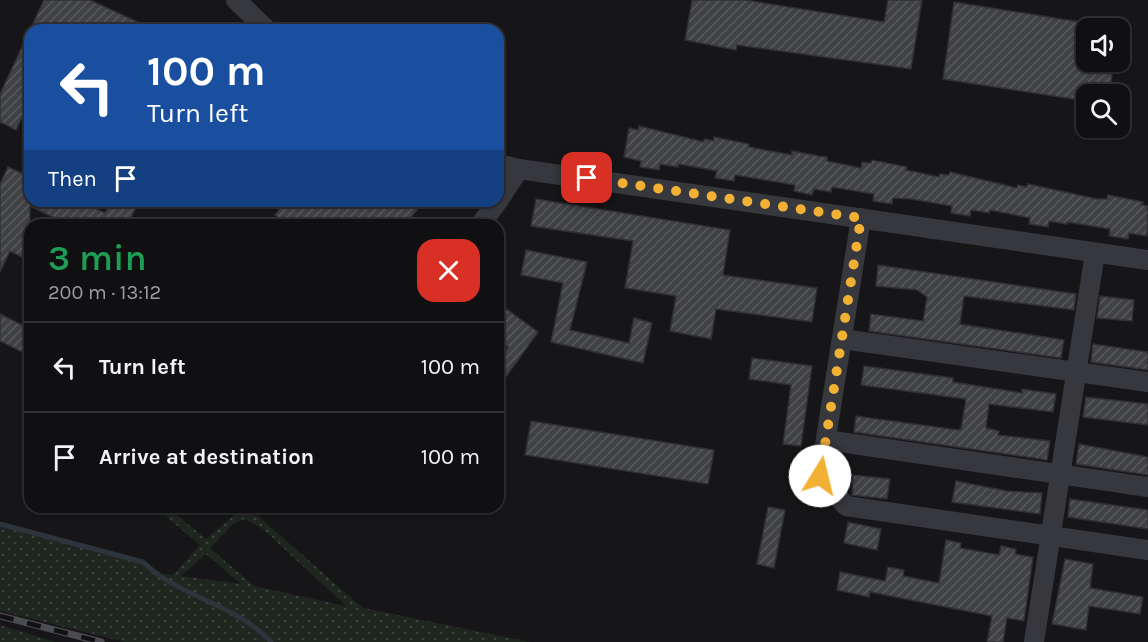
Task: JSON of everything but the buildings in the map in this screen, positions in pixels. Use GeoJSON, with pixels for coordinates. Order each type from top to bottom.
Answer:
{"type":"FeatureCollection","features":[{"type":"Feature","properties":{"kind":"street"},"geometry":{"type":"LineString","coordinates":[[236,0],[261,24]]}},
{"type":"Feature","properties":{"kind":"street"},"geometry":{"type":"LineString","coordinates":[[504,165],[1148,260]]}},
{"type":"Feature","properties":{"kind":"street"},"geometry":{"type":"LineString","coordinates":[[504,192],[519,169]]}},
{"type":"Feature","properties":{"kind":"street"},"geometry":{"type":"LineString","coordinates":[[861,218],[820,476],[846,506],[1051,534],[1148,550]]}},
{"type":"Feature","properties":{"kind":"street"},"geometry":{"type":"LineString","coordinates":[[1034,642],[1095,253]]}},
{"type":"Feature","properties":{"kind":"street"},"geometry":{"type":"LineString","coordinates":[[842,339],[1148,382]]}},
{"type":"Feature","properties":{"kind":"street"},"geometry":{"type":"LineString","coordinates":[[826,440],[1060,473],[1148,488]]}},
{"type":"Feature","properties":{"kind":"shaded area"},"geometry":{"type":"Polygon","coordinates":[[[162,513],[174,513],[206,539],[233,516],[239,513],[249,513],[258,516],[363,608],[530,642],[273,642],[238,613],[188,592],[156,573],[173,575],[200,545],[162,513]],[[244,519],[233,524],[210,548],[254,586],[346,606],[263,529],[244,519]],[[206,554],[181,576],[241,584],[206,554]]]}},
{"type":"Feature","properties":{"kind":"shaded area"},"geometry":{"type":"Polygon","coordinates":[[[0,525],[142,563],[173,585],[240,618],[269,642],[125,642],[0,611],[0,525]]]}},
{"type":"Feature","properties":{"kind":"shaded area"},"geometry":{"type":"Polygon","coordinates":[[[0,625],[52,641],[57,642],[0,642],[0,625]]]}},
{"type":"Feature","properties":{"kind":"waterway"},"geometry":{"type":"LineString","coordinates":[[0,524],[143,562],[174,584],[241,618],[271,642]]}},
{"type":"Feature","properties":{"kind":"railway"},"geometry":{"type":"LineString","coordinates":[[0,616],[101,642]]}},
{"type":"Feature","properties":{"kind":"route"},"geometry":{"type":"LineString","coordinates":[[587,178],[861,218],[820,476]]}}]}
